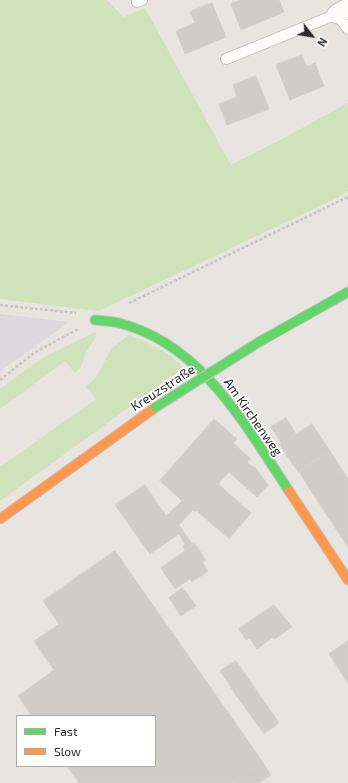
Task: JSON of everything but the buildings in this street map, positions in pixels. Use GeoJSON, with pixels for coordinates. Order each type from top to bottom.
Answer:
{"type":"FeatureCollection","features":[{"type":"Feature","properties":{"kind":"main road","name":"Kreuzstraße"},"geometry":{"type":"LineString","coordinates":[[0,519],[156,407],[259,342],[348,292]]}},
{"type":"Feature","properties":{"kind":"main road","name":"Am Kirchenweg"},"geometry":{"type":"LineString","coordinates":[[95,320],[122,324],[159,337],[184,354],[206,375],[228,400],[348,580]]}},
{"type":"Feature","properties":{"kind":"lane"},"geometry":{"type":"LineString","coordinates":[[226,59],[344,17]]}},
{"type":"Feature","properties":{"kind":"path"},"geometry":{"type":"LineString","coordinates":[[123,306],[348,197]]}},
{"type":"Feature","properties":{"kind":"path"},"geometry":{"type":"LineString","coordinates":[[0,305],[77,314],[95,320]]}},
{"type":"Feature","properties":{"kind":"path"},"geometry":{"type":"LineString","coordinates":[[0,380],[34,353],[95,320]]}},
{"type":"Feature","properties":{"kind":"shaded area"},"geometry":{"type":"Polygon","coordinates":[[[0,314],[69,322],[6,367],[0,373],[0,314]]]}},
{"type":"Feature","properties":{"kind":"green space"},"geometry":{"type":"Polygon","coordinates":[[[0,0],[107,0],[123,17],[145,8],[231,165],[348,103],[348,191],[328,202],[99,311],[0,299],[0,0]]]}},
{"type":"Feature","properties":{"kind":"green space"},"geometry":{"type":"Polygon","coordinates":[[[95,332],[96,337],[85,354],[81,367],[75,373],[65,361],[0,409],[0,389],[42,358],[95,332]]]}},
{"type":"Feature","properties":{"kind":"green space"},"geometry":{"type":"Polygon","coordinates":[[[129,335],[165,353],[183,368],[0,501],[0,467],[96,399],[86,387],[96,377],[112,348],[129,335]]]}},
{"type":"Feature","properties":{"kind":"traffic: fast"},"geometry":{"type":"LineString","coordinates":[[259,342],[348,292]]}},
{"type":"Feature","properties":{"kind":"traffic: fast"},"geometry":{"type":"LineString","coordinates":[[95,320],[119,323],[148,334],[174,349],[198,368],[219,390],[238,414],[289,491]]}},
{"type":"Feature","properties":{"kind":"traffic: fast"},"geometry":{"type":"LineString","coordinates":[[156,407],[259,342]]}},
{"type":"Feature","properties":{"kind":"traffic: slow"},"geometry":{"type":"LineString","coordinates":[[0,519],[156,407]]}},
{"type":"Feature","properties":{"kind":"traffic: slow"},"geometry":{"type":"LineString","coordinates":[[289,491],[348,580]]}}]}
